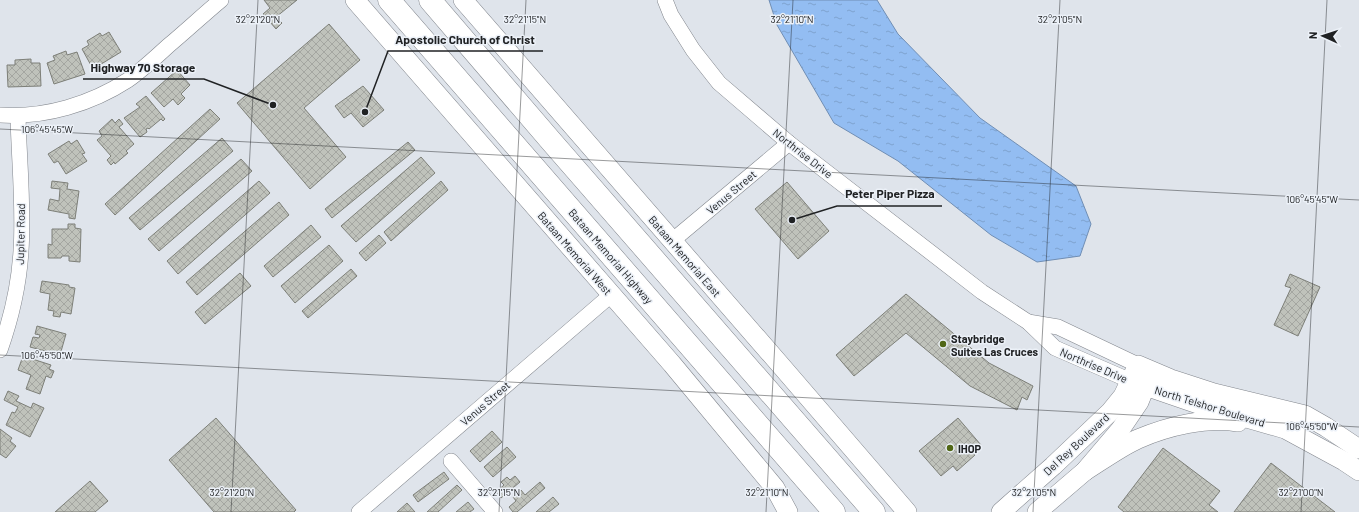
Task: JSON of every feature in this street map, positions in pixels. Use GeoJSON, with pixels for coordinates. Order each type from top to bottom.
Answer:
{"type":"FeatureCollection","features":[{"type":"Feature","properties":{"kind":"highway","name":"Bataan Memorial Highway"},"geometry":{"type":"LineString","coordinates":[[389,0],[834,512]]}},
{"type":"Feature","properties":{"kind":"highway"},"geometry":{"type":"LineString","coordinates":[[430,0],[874,512]]}},
{"type":"Feature","properties":{"kind":"main road","name":"Bataan Memorial West"},"geometry":{"type":"LineString","coordinates":[[355,0],[672,364],[775,488],[788,512]]}},
{"type":"Feature","properties":{"kind":"main road","name":"Bataan Memorial East"},"geometry":{"type":"LineString","coordinates":[[463,0],[907,512]]}},
{"type":"Feature","properties":{"kind":"main road","name":"North Telshor Boulevard"},"geometry":{"type":"LineString","coordinates":[[1142,376],[1198,404],[1285,429],[1344,461],[1359,471]]}},
{"type":"Feature","properties":{"kind":"main road","name":"North Telshor Boulevard"},"geometry":{"type":"LineString","coordinates":[[1142,376],[1171,379],[1214,393],[1305,415],[1359,449]]}},
{"type":"Feature","properties":{"kind":"main road","name":"Del Rey Boulevard"},"geometry":{"type":"LineString","coordinates":[[1001,512],[1053,466],[1110,412],[1142,376]]}},
{"type":"Feature","properties":{"kind":"main road","name":"Del Rey Boulevard"},"geometry":{"type":"LineString","coordinates":[[1037,512],[1085,471],[1120,430],[1139,402],[1142,376]]}},
{"type":"Feature","properties":{"kind":"main road"},"geometry":{"type":"LineString","coordinates":[[1085,471],[1137,439],[1170,428],[1201,422],[1235,422],[1285,429]]}},
{"type":"Feature","properties":{"kind":"main road"},"geometry":{"type":"LineString","coordinates":[[1053,466],[1067,486]]}},
{"type":"Feature","properties":{"kind":"street"},"geometry":{"type":"LineString","coordinates":[[0,115],[18,116],[53,111],[88,100],[109,91],[142,68],[221,0]]}},
{"type":"Feature","properties":{"kind":"street","name":"Northrise Drive"},"geometry":{"type":"LineString","coordinates":[[665,0],[671,15],[693,50],[719,83],[789,143],[982,292],[1028,322],[1055,348],[1142,376]]}},
{"type":"Feature","properties":{"kind":"street","name":"Jupiter Road"},"geometry":{"type":"LineString","coordinates":[[0,350],[14,300],[21,252],[22,221],[18,116]]}},
{"type":"Feature","properties":{"kind":"street","name":"Venus Street"},"geometry":{"type":"LineString","coordinates":[[672,241],[789,143]]}},
{"type":"Feature","properties":{"kind":"street","name":"Venus Street"},"geometry":{"type":"LineString","coordinates":[[359,512],[611,294]]}},
{"type":"Feature","properties":{"kind":"street","name":"Northrise Drive"},"geometry":{"type":"LineString","coordinates":[[1028,322],[1058,327],[1142,376]]}},
{"type":"Feature","properties":{"kind":"street"},"geometry":{"type":"LineString","coordinates":[[451,461],[495,512]]}},
{"type":"Feature","properties":{"kind":"water"},"geometry":{"type":"Polygon","coordinates":[[[769,0],[877,0],[898,34],[980,118],[1076,186],[1091,224],[1080,256],[1037,262],[991,235],[898,161],[834,123],[777,25],[769,0]]]}},
{"type":"Feature","properties":{"kind":"building"},"geometry":{"type":"Polygon","coordinates":[[[264,0],[297,0],[276,17],[282,23],[276,29],[263,14],[270,8],[264,0]]]}},
{"type":"Feature","properties":{"kind":"building"},"geometry":{"type":"Polygon","coordinates":[[[329,24],[360,60],[304,108],[346,157],[310,189],[237,103],[329,24]]]}},
{"type":"Feature","properties":{"kind":"building"},"geometry":{"type":"Polygon","coordinates":[[[109,32],[121,52],[93,69],[82,49],[89,45],[87,41],[100,33],[102,36],[109,32]]]}},
{"type":"Feature","properties":{"kind":"building"},"geometry":{"type":"Polygon","coordinates":[[[66,51],[67,55],[77,52],[85,74],[54,84],[47,63],[55,60],[53,56],[66,51]]]}},
{"type":"Feature","properties":{"kind":"building"},"geometry":{"type":"Polygon","coordinates":[[[31,59],[31,63],[40,63],[41,86],[8,87],[7,65],[15,65],[15,60],[31,59]]]}},
{"type":"Feature","properties":{"kind":"building"},"geometry":{"type":"Polygon","coordinates":[[[177,70],[190,85],[181,94],[185,98],[178,105],[173,99],[164,107],[151,93],[177,70]]]}},
{"type":"Feature","properties":{"kind":"building"},"geometry":{"type":"Polygon","coordinates":[[[363,86],[384,110],[363,127],[351,113],[344,118],[335,106],[363,86]]]}},
{"type":"Feature","properties":{"kind":"building"},"geometry":{"type":"Polygon","coordinates":[[[146,96],[165,119],[163,121],[161,119],[149,129],[146,129],[147,132],[140,137],[124,118],[140,107],[136,104],[146,96]]]}},
{"type":"Feature","properties":{"kind":"building"},"geometry":{"type":"Polygon","coordinates":[[[210,109],[220,119],[115,215],[105,204],[210,109]]]}},
{"type":"Feature","properties":{"kind":"building"},"geometry":{"type":"Polygon","coordinates":[[[112,119],[115,123],[119,119],[123,124],[119,127],[134,144],[126,151],[128,153],[115,164],[114,162],[111,165],[107,160],[111,156],[97,140],[102,136],[99,131],[112,119]]]}},
{"type":"Feature","properties":{"kind":"building"},"geometry":{"type":"Polygon","coordinates":[[[222,138],[233,151],[140,230],[129,218],[222,138]]]}},
{"type":"Feature","properties":{"kind":"building"},"geometry":{"type":"Polygon","coordinates":[[[77,140],[85,153],[82,154],[87,161],[66,174],[58,161],[54,163],[48,154],[69,141],[71,144],[77,140]]]}},
{"type":"Feature","properties":{"kind":"building"},"geometry":{"type":"Polygon","coordinates":[[[408,142],[415,150],[332,218],[325,209],[408,142]]]}},
{"type":"Feature","properties":{"kind":"building"},"geometry":{"type":"Polygon","coordinates":[[[421,157],[435,173],[356,242],[341,226],[421,157]]]}},
{"type":"Feature","properties":{"kind":"building"},"geometry":{"type":"Polygon","coordinates":[[[241,159],[252,171],[159,251],[148,239],[241,159]]]}},
{"type":"Feature","properties":{"kind":"building"},"geometry":{"type":"Polygon","coordinates":[[[52,181],[68,183],[67,189],[79,191],[75,219],[69,218],[69,214],[48,210],[50,199],[59,201],[60,189],[51,188],[52,181]]]}},
{"type":"Feature","properties":{"kind":"building"},"geometry":{"type":"Polygon","coordinates":[[[259,181],[270,193],[178,274],[167,261],[259,181]]]}},
{"type":"Feature","properties":{"kind":"building"},"geometry":{"type":"Polygon","coordinates":[[[441,181],[448,190],[391,241],[384,232],[441,181]]]}},
{"type":"Feature","properties":{"kind":"building"},"geometry":{"type":"Polygon","coordinates":[[[787,182],[829,231],[798,259],[755,209],[787,182]]]}},
{"type":"Feature","properties":{"kind":"building"},"geometry":{"type":"Polygon","coordinates":[[[279,202],[289,215],[197,295],[186,282],[279,202]]]}},
{"type":"Feature","properties":{"kind":"building"},"geometry":{"type":"Polygon","coordinates":[[[68,224],[75,224],[75,228],[81,229],[80,262],[69,261],[69,256],[62,256],[61,258],[48,258],[48,244],[52,245],[52,229],[68,229],[68,224]]]}},
{"type":"Feature","properties":{"kind":"building"},"geometry":{"type":"Polygon","coordinates":[[[311,225],[321,237],[273,277],[264,266],[311,225]]]}},
{"type":"Feature","properties":{"kind":"building"},"geometry":{"type":"Polygon","coordinates":[[[379,235],[386,243],[366,261],[359,253],[379,235]]]}},
{"type":"Feature","properties":{"kind":"building"},"geometry":{"type":"Polygon","coordinates":[[[329,245],[343,261],[295,303],[281,286],[329,245]]]}},
{"type":"Feature","properties":{"kind":"building"},"geometry":{"type":"Polygon","coordinates":[[[351,269],[357,276],[308,318],[302,311],[351,269]]]}},
{"type":"Feature","properties":{"kind":"building"},"geometry":{"type":"Polygon","coordinates":[[[240,273],[251,286],[205,324],[195,312],[240,273]]]}},
{"type":"Feature","properties":{"kind":"building"},"geometry":{"type":"Polygon","coordinates":[[[1290,274],[1320,287],[1298,336],[1274,325],[1291,288],[1285,286],[1290,274]]]}},
{"type":"Feature","properties":{"kind":"building"},"geometry":{"type":"Polygon","coordinates":[[[42,281],[69,285],[69,287],[75,288],[71,314],[61,312],[60,317],[53,316],[54,311],[48,310],[50,294],[40,292],[42,281]]]}},
{"type":"Feature","properties":{"kind":"building","name":"Staybridge Suites Las Cruces"},"geometry":{"type":"Polygon","coordinates":[[[906,294],[989,363],[1033,386],[1027,400],[1022,397],[1017,410],[970,386],[906,333],[854,376],[836,355],[906,294]]]}},
{"type":"Feature","properties":{"kind":"building"},"geometry":{"type":"Polygon","coordinates":[[[37,326],[66,334],[60,355],[30,347],[33,337],[39,338],[40,335],[35,334],[37,326]]]}},
{"type":"Feature","properties":{"kind":"building"},"geometry":{"type":"Polygon","coordinates":[[[23,356],[51,365],[49,369],[54,371],[51,378],[46,376],[40,394],[26,389],[31,375],[18,370],[23,356]]]}},
{"type":"Feature","properties":{"kind":"building"},"geometry":{"type":"Polygon","coordinates":[[[8,391],[19,396],[16,401],[31,408],[33,403],[44,408],[30,437],[6,425],[12,412],[15,413],[18,407],[4,400],[8,391]]]}},
{"type":"Feature","properties":{"kind":"building"},"geometry":{"type":"Polygon","coordinates":[[[216,418],[296,510],[294,512],[214,512],[169,460],[216,418]]]}},
{"type":"Feature","properties":{"kind":"building","name":"IHOP"},"geometry":{"type":"Polygon","coordinates":[[[958,418],[981,445],[972,452],[975,455],[957,471],[953,466],[941,476],[919,451],[958,418]]]}},
{"type":"Feature","properties":{"kind":"building"},"geometry":{"type":"Polygon","coordinates":[[[0,429],[12,438],[10,441],[16,446],[6,458],[0,454],[0,429]]]}},
{"type":"Feature","properties":{"kind":"building"},"geometry":{"type":"Polygon","coordinates":[[[492,431],[502,442],[480,462],[470,451],[492,431]]]}},
{"type":"Feature","properties":{"kind":"building"},"geometry":{"type":"Polygon","coordinates":[[[507,447],[516,457],[493,477],[484,467],[507,447]]]}},
{"type":"Feature","properties":{"kind":"building"},"geometry":{"type":"Polygon","coordinates":[[[1163,448],[1220,491],[1209,505],[1218,512],[1124,512],[1118,507],[1163,448]]]}},
{"type":"Feature","properties":{"kind":"building"},"geometry":{"type":"Polygon","coordinates":[[[1271,463],[1335,512],[1234,512],[1271,463]]]}},
{"type":"Feature","properties":{"kind":"building"},"geometry":{"type":"Polygon","coordinates":[[[444,472],[449,479],[418,502],[413,495],[444,472]]]}},
{"type":"Feature","properties":{"kind":"building"},"geometry":{"type":"Polygon","coordinates":[[[515,476],[520,482],[501,498],[496,492],[504,485],[501,482],[507,477],[510,480],[515,476]]]}},
{"type":"Feature","properties":{"kind":"building"},"geometry":{"type":"Polygon","coordinates":[[[90,481],[108,501],[95,512],[55,512],[90,481]]]}},
{"type":"Feature","properties":{"kind":"building"},"geometry":{"type":"Polygon","coordinates":[[[540,482],[545,488],[517,512],[513,512],[509,507],[516,501],[513,497],[521,490],[525,495],[540,482]]]}},
{"type":"Feature","properties":{"kind":"building"},"geometry":{"type":"Polygon","coordinates":[[[457,485],[462,490],[438,512],[427,512],[457,485]]]}},
{"type":"Feature","properties":{"kind":"building"},"geometry":{"type":"Polygon","coordinates":[[[553,497],[559,504],[549,512],[536,512],[553,497]]]}},
{"type":"Feature","properties":{"kind":"building"},"geometry":{"type":"Polygon","coordinates":[[[468,502],[474,509],[470,512],[456,512],[468,502]]]}},
{"type":"Feature","properties":{"kind":"building"},"geometry":{"type":"Polygon","coordinates":[[[407,503],[415,512],[397,512],[407,503]]]}},
{"type":"Feature","properties":{"kind":"place","name":"Highway 70 Storage"},"geometry":{"type":"Point","coordinates":[273,105]}},
{"type":"Feature","properties":{"kind":"place","name":"Apostolic Church of Christ"},"geometry":{"type":"Point","coordinates":[365,112]}},
{"type":"Feature","properties":{"kind":"place","name":"Peter Piper Pizza"},"geometry":{"type":"Point","coordinates":[792,220]}},
{"type":"Feature","properties":{"kind":"place","name":"Staybridge Suites Las Cruces"},"geometry":{"type":"Point","coordinates":[943,344]}},
{"type":"Feature","properties":{"kind":"place","name":"IHOP"},"geometry":{"type":"Point","coordinates":[950,448]}}]}
